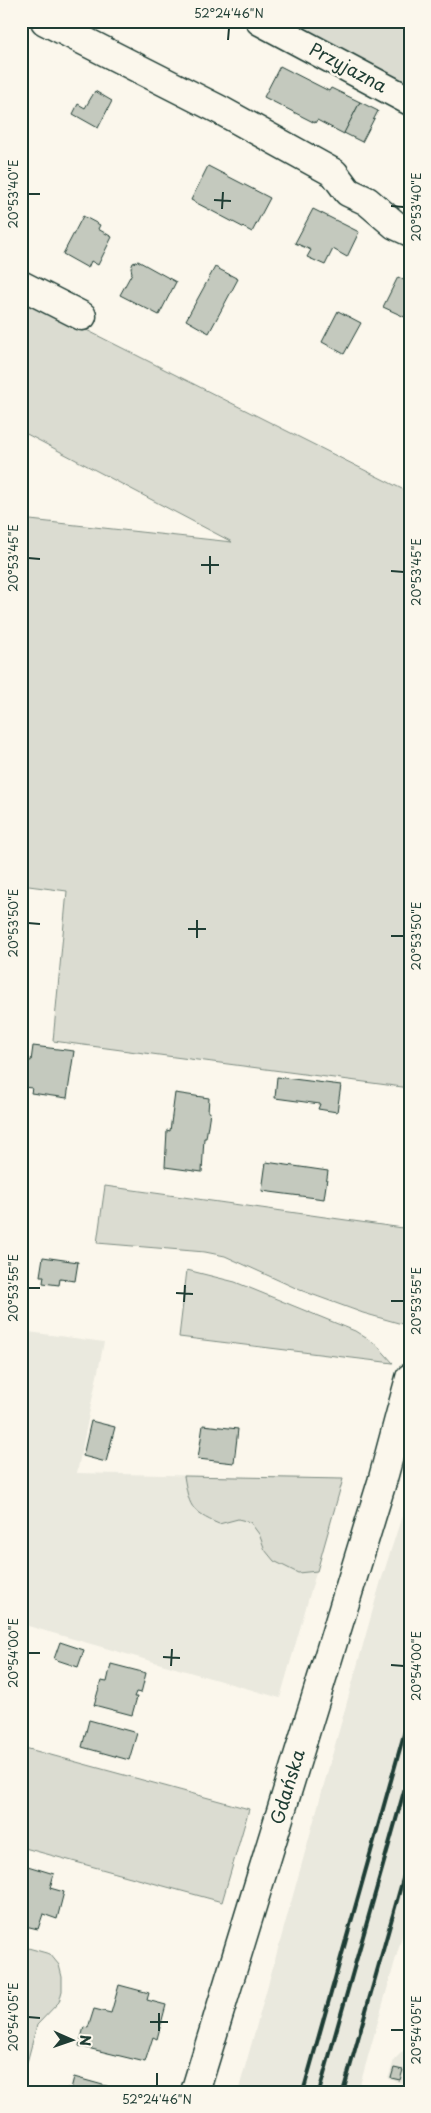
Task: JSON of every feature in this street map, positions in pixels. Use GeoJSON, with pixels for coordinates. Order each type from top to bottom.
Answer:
{"type":"FeatureCollection","features":[{"type":"Feature","properties":{"kind":"street"},"geometry":{"type":"LineString","coordinates":[[45,21],[220,110],[334,173],[348,192],[367,201],[395,225],[410,232]]}},
{"type":"Feature","properties":{"kind":"street","name":"Przyjazna"},"geometry":{"type":"LineString","coordinates":[[260,21],[410,101]]}},
{"type":"Feature","properties":{"kind":"street"},"geometry":{"type":"LineString","coordinates":[[21,285],[82,316]]}},
{"type":"Feature","properties":{"kind":"street","name":"Gdańska"},"geometry":{"type":"LineString","coordinates":[[195,2092],[382,1482],[410,1378]]}},
{"type":"Feature","properties":{"kind":"shaded area"},"geometry":{"type":"Polygon","coordinates":[[[282,21],[410,21],[410,89],[282,21]]]}},
{"type":"Feature","properties":{"kind":"shaded area"},"geometry":{"type":"Polygon","coordinates":[[[21,297],[410,493],[410,1088],[53,1041],[67,891],[21,885],[21,519],[232,542],[21,431],[21,297]]]}},
{"type":"Feature","properties":{"kind":"shaded area"},"geometry":{"type":"Polygon","coordinates":[[[105,1186],[410,1229],[410,1293],[402,1324],[363,1313],[300,1290],[225,1256],[205,1252],[97,1243],[105,1186]]]}},
{"type":"Feature","properties":{"kind":"shaded area"},"geometry":{"type":"Polygon","coordinates":[[[187,1270],[235,1282],[355,1331],[377,1345],[393,1363],[179,1337],[187,1270]]]}},
{"type":"Feature","properties":{"kind":"shaded area"},"geometry":{"type":"Polygon","coordinates":[[[21,1331],[104,1342],[77,1473],[343,1479],[280,1698],[21,1624],[21,1331]]]}},
{"type":"Feature","properties":{"kind":"shaded area"},"geometry":{"type":"Polygon","coordinates":[[[184,1476],[343,1479],[317,1571],[298,1573],[274,1561],[265,1550],[259,1534],[250,1522],[238,1519],[219,1524],[202,1516],[192,1506],[184,1476]]]}},
{"type":"Feature","properties":{"kind":"shaded area"},"geometry":{"type":"Polygon","coordinates":[[[410,1491],[410,1908],[358,2092],[238,2092],[380,1584],[410,1491]]]}},
{"type":"Feature","properties":{"kind":"shaded area"},"geometry":{"type":"Polygon","coordinates":[[[25,1748],[249,1809],[222,1902],[21,1847],[21,1762],[25,1748]]]}},
{"type":"Feature","properties":{"kind":"shaded area"},"geometry":{"type":"Polygon","coordinates":[[[21,1946],[50,1954],[59,1965],[62,1977],[62,1991],[59,2002],[37,2025],[25,2070],[21,2076],[21,1946]]]}},
{"type":"Feature","properties":{"kind":"shaded area"},"geometry":{"type":"Polygon","coordinates":[[[406,2048],[410,2064],[404,2084],[388,2079],[394,2060],[406,2048]]]}},
{"type":"Feature","properties":{"kind":"building"},"geometry":{"type":"Polygon","coordinates":[[[280,66],[329,91],[331,88],[360,102],[344,134],[317,120],[315,123],[264,97],[280,66]]]}},
{"type":"Feature","properties":{"kind":"building"},"geometry":{"type":"Polygon","coordinates":[[[95,91],[112,101],[98,128],[73,114],[78,104],[85,108],[95,91]]]}},
{"type":"Feature","properties":{"kind":"building"},"geometry":{"type":"Polygon","coordinates":[[[360,102],[378,111],[362,142],[344,133],[360,102]]]}},
{"type":"Feature","properties":{"kind":"building"},"geometry":{"type":"Polygon","coordinates":[[[208,166],[270,198],[252,232],[191,200],[208,166]]]}},
{"type":"Feature","properties":{"kind":"building"},"geometry":{"type":"Polygon","coordinates":[[[313,209],[359,232],[347,257],[333,249],[325,265],[307,257],[311,250],[295,243],[313,209]]]}},
{"type":"Feature","properties":{"kind":"building"},"geometry":{"type":"Polygon","coordinates":[[[83,216],[100,225],[98,229],[112,237],[98,265],[91,261],[88,268],[63,254],[83,216]]]}},
{"type":"Feature","properties":{"kind":"building"},"geometry":{"type":"Polygon","coordinates":[[[138,261],[176,282],[159,315],[120,295],[132,273],[133,263],[138,261]]]}},
{"type":"Feature","properties":{"kind":"building"},"geometry":{"type":"Polygon","coordinates":[[[215,267],[238,279],[209,333],[186,320],[215,267]]]}},
{"type":"Feature","properties":{"kind":"building"},"geometry":{"type":"Polygon","coordinates":[[[398,277],[410,283],[410,313],[407,318],[383,307],[398,277]]]}},
{"type":"Feature","properties":{"kind":"building"},"geometry":{"type":"Polygon","coordinates":[[[338,311],[361,323],[344,354],[322,342],[338,311]]]}},
{"type":"Feature","properties":{"kind":"building"},"geometry":{"type":"Polygon","coordinates":[[[33,1046],[74,1051],[67,1098],[31,1093],[32,1088],[23,1087],[21,1092],[21,1060],[31,1061],[33,1046]]]}},
{"type":"Feature","properties":{"kind":"building"},"geometry":{"type":"Polygon","coordinates":[[[277,1077],[341,1085],[337,1112],[318,1109],[320,1104],[275,1098],[277,1077]]]}},
{"type":"Feature","properties":{"kind":"building"},"geometry":{"type":"Polygon","coordinates":[[[175,1093],[209,1098],[208,1112],[210,1112],[206,1138],[204,1138],[202,1172],[165,1167],[167,1130],[170,1131],[175,1093]]]}},
{"type":"Feature","properties":{"kind":"building"},"geometry":{"type":"Polygon","coordinates":[[[266,1162],[328,1171],[324,1199],[262,1191],[266,1162]]]}},
{"type":"Feature","properties":{"kind":"building"},"geometry":{"type":"Polygon","coordinates":[[[43,1257],[78,1262],[75,1281],[60,1279],[59,1285],[43,1283],[44,1276],[40,1276],[43,1257]]]}},
{"type":"Feature","properties":{"kind":"building"},"geometry":{"type":"Polygon","coordinates":[[[91,1421],[115,1427],[106,1462],[83,1456],[91,1421]]]}},
{"type":"Feature","properties":{"kind":"building"},"geometry":{"type":"Polygon","coordinates":[[[203,1425],[238,1429],[234,1463],[198,1459],[203,1425]]]}},
{"type":"Feature","properties":{"kind":"building"},"geometry":{"type":"Polygon","coordinates":[[[60,1642],[84,1650],[78,1667],[54,1659],[60,1642]]]}},
{"type":"Feature","properties":{"kind":"building"},"geometry":{"type":"Polygon","coordinates":[[[111,1664],[146,1673],[141,1693],[136,1692],[134,1697],[137,1697],[132,1715],[94,1705],[101,1681],[107,1682],[111,1664]]]}},
{"type":"Feature","properties":{"kind":"building"},"geometry":{"type":"Polygon","coordinates":[[[89,1720],[137,1733],[129,1760],[82,1747],[89,1720]]]}},
{"type":"Feature","properties":{"kind":"building"},"geometry":{"type":"Polygon","coordinates":[[[21,1864],[54,1874],[50,1888],[64,1892],[57,1919],[43,1914],[38,1929],[21,1925],[21,1864]]]}},
{"type":"Feature","properties":{"kind":"building"},"geometry":{"type":"Polygon","coordinates":[[[119,1985],[149,1993],[147,2000],[166,2005],[157,2039],[153,2037],[145,2062],[79,2046],[84,2027],[88,2028],[94,2009],[111,2013],[119,1985]]]}},
{"type":"Feature","properties":{"kind":"building"},"geometry":{"type":"Polygon","coordinates":[[[394,2068],[403,2070],[400,2080],[391,2078],[394,2068]]]}},
{"type":"Feature","properties":{"kind":"building"},"geometry":{"type":"Polygon","coordinates":[[[74,2077],[110,2087],[108,2092],[66,2092],[67,2088],[71,2089],[74,2077]]]}},
{"type":"Feature","properties":{"kind":"railway"},"geometry":{"type":"LineString","coordinates":[[303,2092],[410,1713]]}},
{"type":"Feature","properties":{"kind":"railway"},"geometry":{"type":"LineString","coordinates":[[319,2092],[410,1770]]}},
{"type":"Feature","properties":{"kind":"railway"},"geometry":{"type":"LineString","coordinates":[[343,2092],[410,1854]]}}]}
